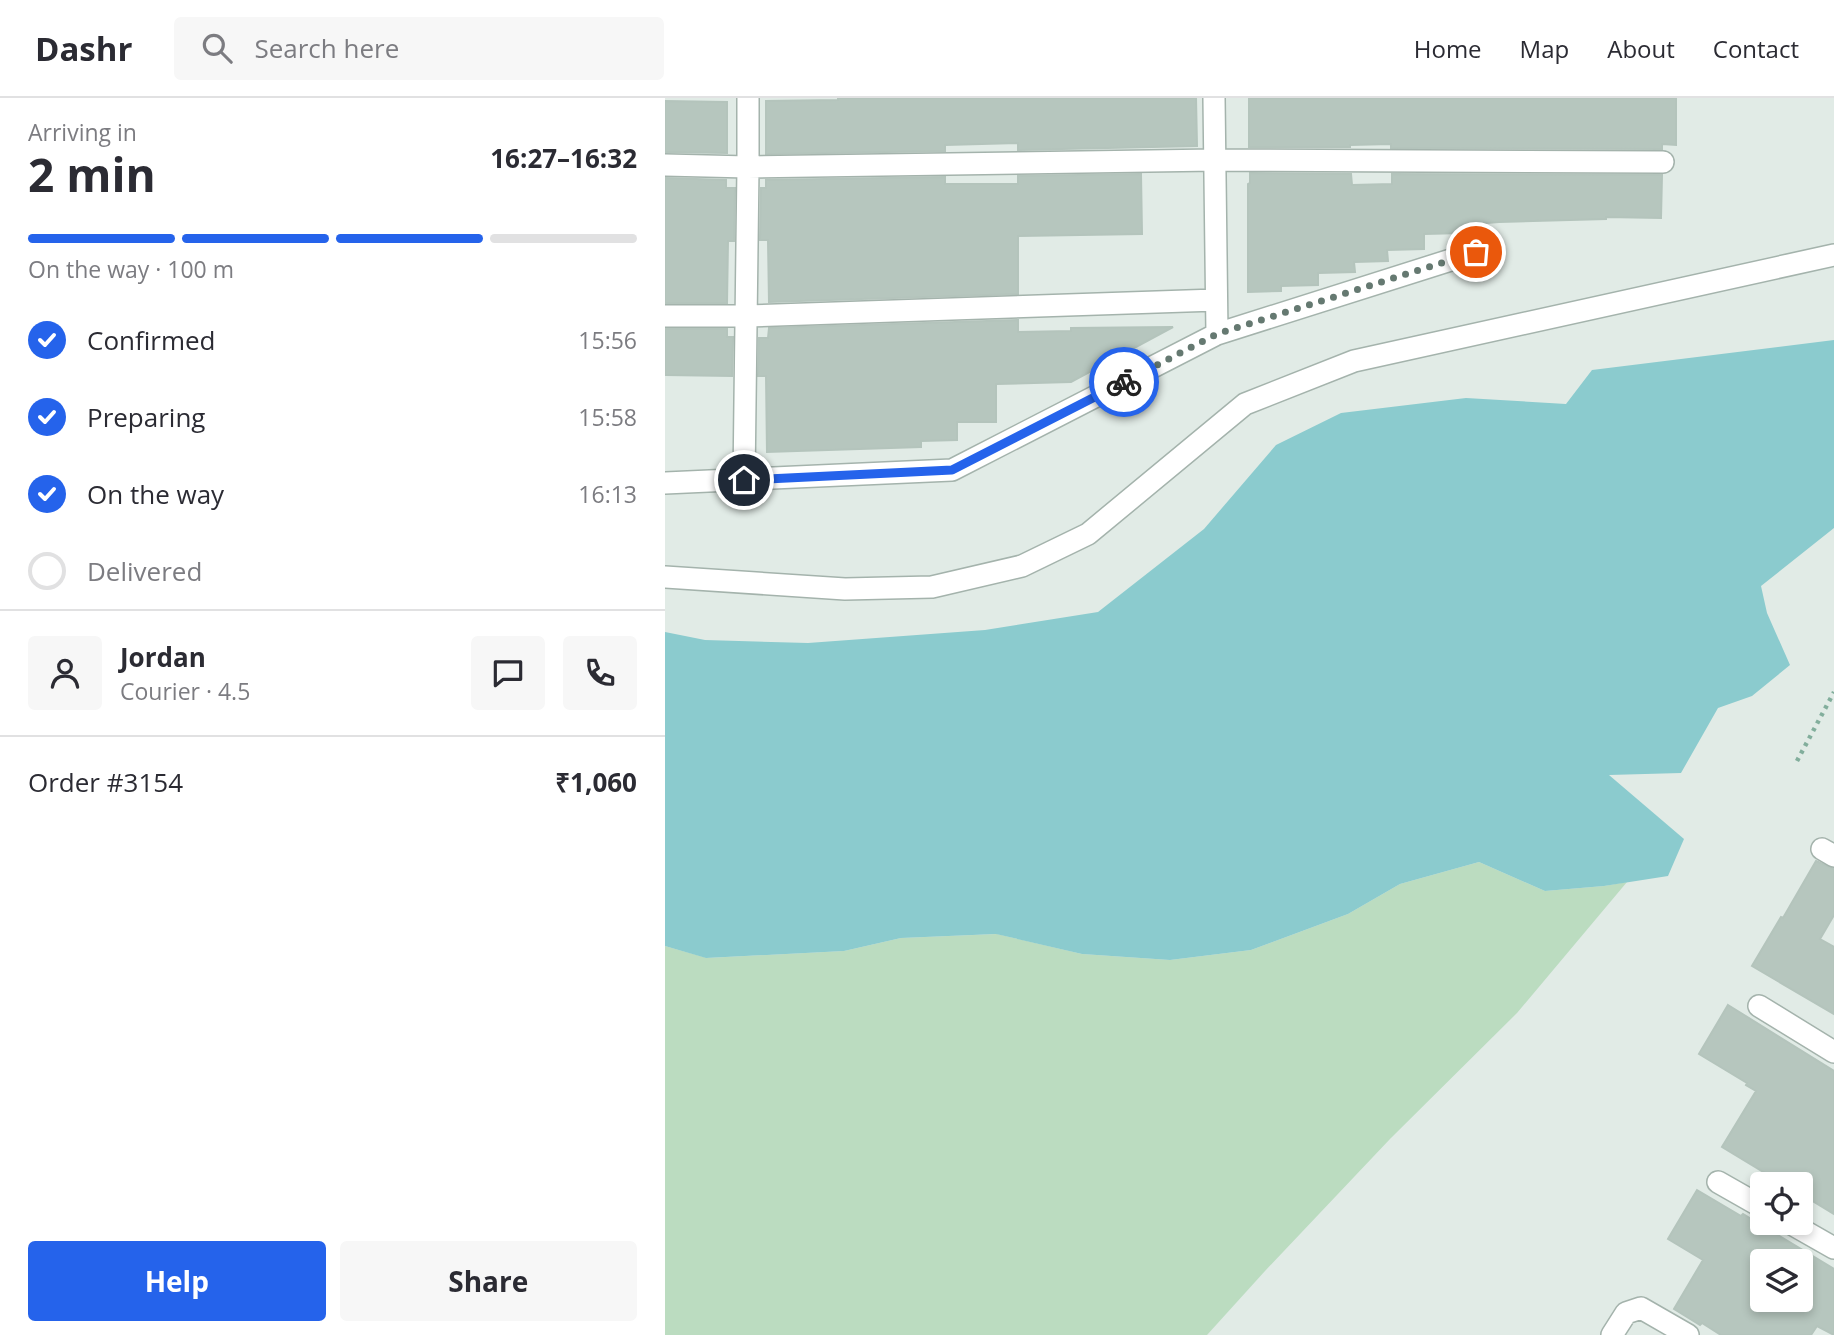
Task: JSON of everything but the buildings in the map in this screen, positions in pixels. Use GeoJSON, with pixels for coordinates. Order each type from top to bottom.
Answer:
{"type":"FeatureCollection","features":[{"type":"Feature","properties":{"kind":"street"},"geometry":{"type":"LineString","coordinates":[[744,480],[748,98]]}},
{"type":"Feature","properties":{"kind":"street"},"geometry":{"type":"LineString","coordinates":[[1214,98],[1217,334]]}},
{"type":"Feature","properties":{"kind":"street"},"geometry":{"type":"LineString","coordinates":[[665,165],[748,167],[1215,160],[1663,162]]}},
{"type":"Feature","properties":{"kind":"street"},"geometry":{"type":"LineString","coordinates":[[665,483],[952,470],[1217,334],[1476,252]]}},
{"type":"Feature","properties":{"kind":"street"},"geometry":{"type":"LineString","coordinates":[[665,578],[845,589],[932,587],[1023,566],[1088,534],[1245,404],[1354,361],[1834,255]]}},
{"type":"Feature","properties":{"kind":"street"},"geometry":{"type":"LineString","coordinates":[[665,316],[747,316],[1216,300]]}},
{"type":"Feature","properties":{"kind":"street"},"geometry":{"type":"LineString","coordinates":[[1759,1006],[1834,1052]]}},
{"type":"Feature","properties":{"kind":"street"},"geometry":{"type":"LineString","coordinates":[[1718,1182],[1750,1200]]}},
{"type":"Feature","properties":{"kind":"street"},"geometry":{"type":"LineString","coordinates":[[1811,1235],[1834,1248]]}},
{"type":"Feature","properties":{"kind":"street"},"geometry":{"type":"LineString","coordinates":[[1612,1335],[1626,1313],[1641,1308],[1688,1335]]}},
{"type":"Feature","properties":{"kind":"path"},"geometry":{"type":"LineString","coordinates":[[1797,761],[1834,692]]}},
{"type":"Feature","properties":{"kind":"green space"},"geometry":{"type":"Polygon","coordinates":[[[1479,862],[1545,891],[1627,882],[1517,1013],[1390,1139],[1207,1335],[665,1335],[665,946],[707,958],[844,951],[901,938],[997,934],[1082,954],[1170,960],[1251,950],[1348,914],[1400,884],[1479,862]]]}},
{"type":"Feature","properties":{"kind":"water"},"geometry":{"type":"Polygon","coordinates":[[[1834,340],[1834,528],[1761,586],[1767,613],[1790,665],[1752,696],[1718,708],[1681,773],[1609,775],[1684,839],[1668,876],[1604,886],[1545,891],[1479,862],[1400,884],[1348,914],[1251,950],[1170,960],[1082,954],[996,934],[901,938],[844,951],[706,958],[665,946],[665,632],[705,640],[808,643],[985,630],[1098,612],[1204,529],[1276,445],[1341,413],[1466,398],[1566,404],[1592,370],[1834,340]]]}},
{"type":"Feature","properties":{"kind":"way so far"},"geometry":{"type":"LineString","coordinates":[[1124,382],[1217,334],[1476,252]]}},
{"type":"Feature","properties":{"kind":"route"},"geometry":{"type":"LineString","coordinates":[[744,480],[952,470],[1124,382]]}}]}
